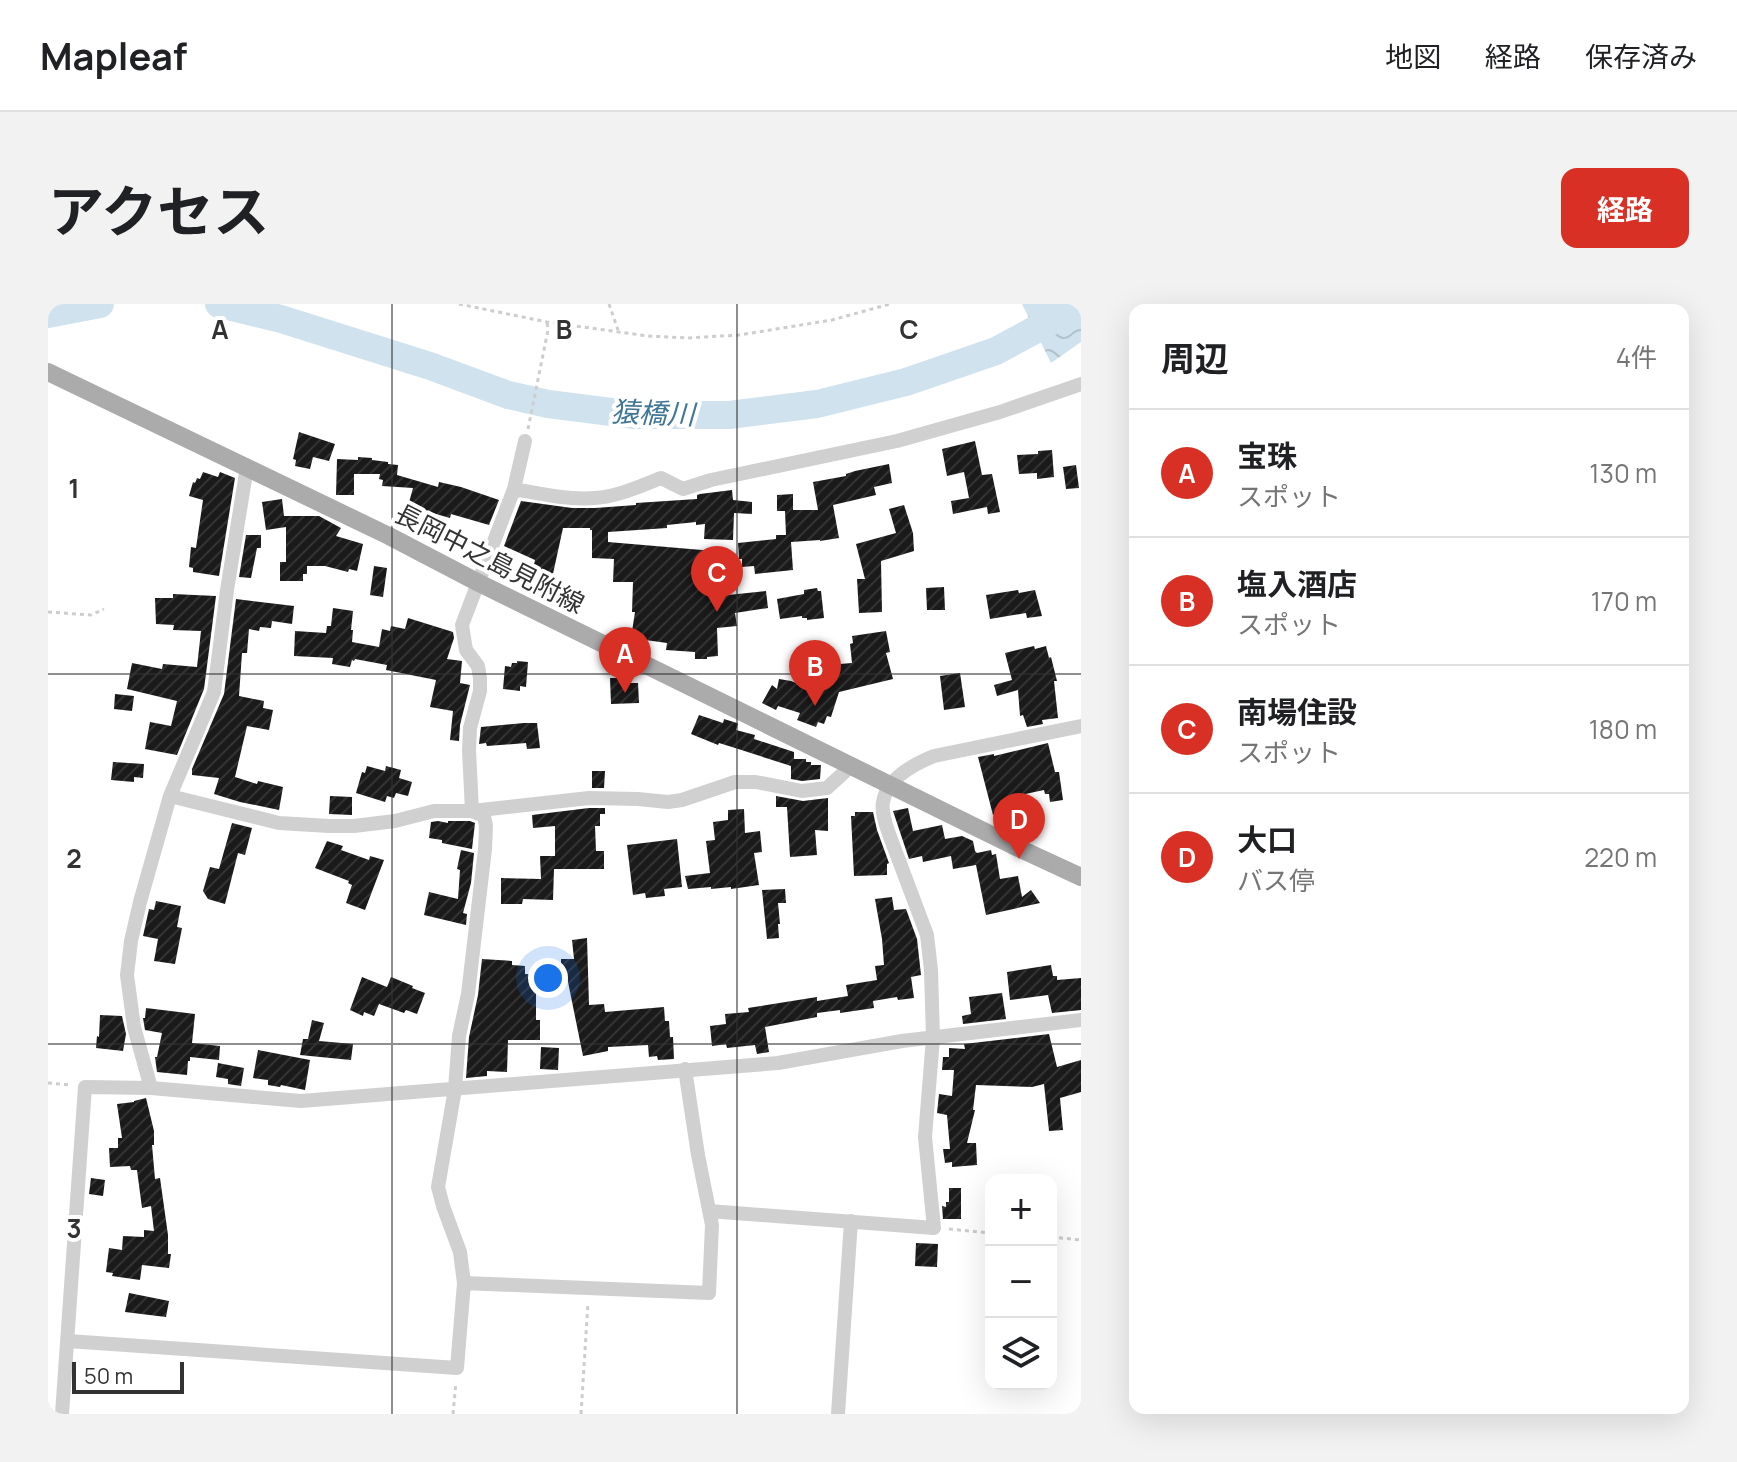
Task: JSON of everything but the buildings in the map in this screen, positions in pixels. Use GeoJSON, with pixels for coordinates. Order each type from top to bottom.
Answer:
{"type":"FeatureCollection","features":[{"type":"Feature","properties":{"kind":"main road","name":"長岡中之島見附線"},"geometry":{"type":"LineString","coordinates":[[48,372],[389,536],[1081,877]]}},
{"type":"Feature","properties":{"kind":"street"},"geometry":{"type":"LineString","coordinates":[[514,489],[564,497],[597,498],[661,478],[683,489],[711,480],[897,441],[1000,412],[1081,384]]}},
{"type":"Feature","properties":{"kind":"street"},"geometry":{"type":"LineString","coordinates":[[472,811],[470,728],[480,691],[480,678],[478,666],[466,650],[462,625],[514,489],[525,441]]}},
{"type":"Feature","properties":{"kind":"street"},"geometry":{"type":"LineString","coordinates":[[151,1088],[134,1027],[127,975],[131,941],[170,796],[214,692],[247,467]]}},
{"type":"Feature","properties":{"kind":"street"},"geometry":{"type":"LineString","coordinates":[[709,1211],[934,1228],[925,1137],[933,1038],[927,935],[884,818],[883,802],[891,785],[915,764],[934,756],[1081,726]]}},
{"type":"Feature","properties":{"kind":"street"},"geometry":{"type":"LineString","coordinates":[[170,796],[279,823],[354,826],[395,821],[434,811],[472,811],[589,798],[668,802],[735,782],[756,782],[802,791],[827,788],[851,766]]}},
{"type":"Feature","properties":{"kind":"street"},"geometry":{"type":"LineString","coordinates":[[68,1341],[457,1368],[464,1283],[460,1252],[438,1187],[455,1089],[459,1036],[468,994],[485,849],[484,816],[472,811]]}},
{"type":"Feature","properties":{"kind":"street"},"geometry":{"type":"LineString","coordinates":[[62,1414],[85,1087],[151,1088],[301,1101],[778,1063],[848,1049],[1081,1020]]}},
{"type":"Feature","properties":{"kind":"street"},"geometry":{"type":"LineString","coordinates":[[464,1283],[709,1293],[712,1225],[685,1069]]}},
{"type":"Feature","properties":{"kind":"street"},"geometry":{"type":"LineString","coordinates":[[838,1414],[851,1221]]}},
{"type":"Feature","properties":{"kind":"path"},"geometry":{"type":"LineString","coordinates":[[459,304],[547,322],[648,336],[688,338],[739,335],[832,320],[890,304]]}},
{"type":"Feature","properties":{"kind":"path"},"geometry":{"type":"LineString","coordinates":[[609,304],[618,330]]}},
{"type":"Feature","properties":{"kind":"path"},"geometry":{"type":"LineString","coordinates":[[525,441],[548,330],[547,322]]}},
{"type":"Feature","properties":{"kind":"path"},"geometry":{"type":"LineString","coordinates":[[48,612],[91,615],[104,609]]}},
{"type":"Feature","properties":{"kind":"path"},"geometry":{"type":"LineString","coordinates":[[48,1083],[85,1087]]}},
{"type":"Feature","properties":{"kind":"path"},"geometry":{"type":"LineString","coordinates":[[934,1228],[985,1232]]}},
{"type":"Feature","properties":{"kind":"path"},"geometry":{"type":"LineString","coordinates":[[1057,1238],[1081,1240]]}},
{"type":"Feature","properties":{"kind":"path"},"geometry":{"type":"LineString","coordinates":[[581,1414],[588,1287]]}},
{"type":"Feature","properties":{"kind":"path"},"geometry":{"type":"LineString","coordinates":[[453,1414],[457,1368]]}},
{"type":"Feature","properties":{"kind":"water"},"geometry":{"type":"Polygon","coordinates":[[[1022,304],[1081,304],[1081,342],[1051,363],[1022,304]]]}},
{"type":"Feature","properties":{"kind":"waterway","name":"猿橋川"},"geometry":{"type":"LineString","coordinates":[[48,314],[100,304]]}},
{"type":"Feature","properties":{"kind":"waterway","name":"猿橋川"},"geometry":{"type":"LineString","coordinates":[[219,304],[281,319],[430,366],[508,395],[548,404],[635,415],[729,415],[817,404],[906,382],[996,351],[1081,305]]}},
{"type":"Feature","properties":{"kind":"place","name":"南場住設"},"geometry":{"type":"Point","coordinates":[717,612]}},
{"type":"Feature","properties":{"kind":"place","name":"宝珠"},"geometry":{"type":"Point","coordinates":[625,693]}},
{"type":"Feature","properties":{"kind":"place","name":"塩入酒店"},"geometry":{"type":"Point","coordinates":[815,706]}},
{"type":"Feature","properties":{"kind":"place","name":"大口"},"geometry":{"type":"Point","coordinates":[1019,859]}}]}
